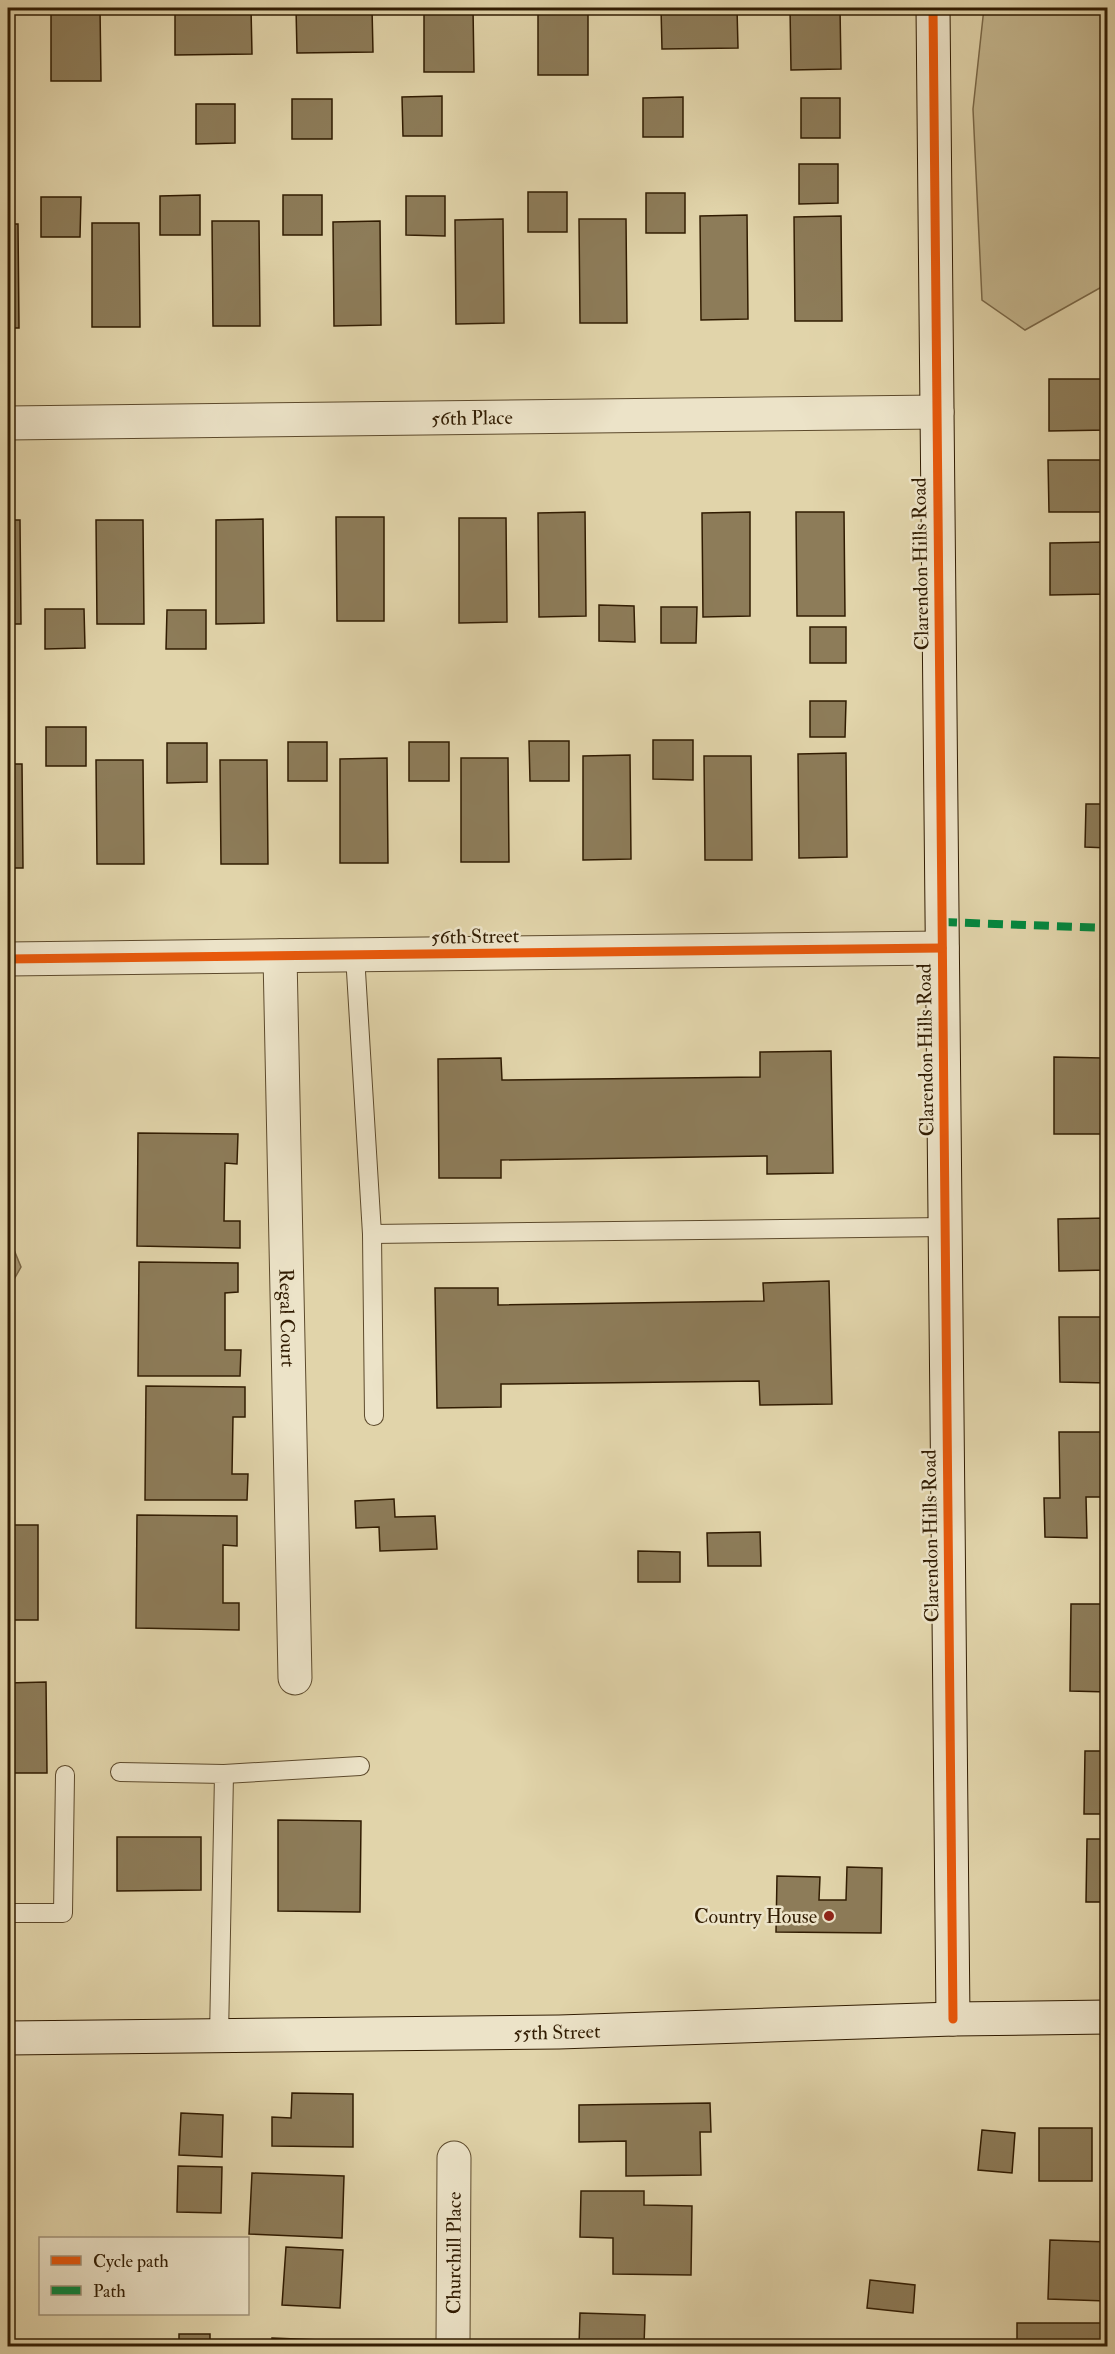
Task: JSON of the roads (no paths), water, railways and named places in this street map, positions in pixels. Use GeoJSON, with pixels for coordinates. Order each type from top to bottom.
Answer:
{"type":"FeatureCollection","features":[{"type":"Feature","properties":{"kind":"street","name":"Clarendon Hills Road"},"geometry":{"type":"LineString","coordinates":[[933,8],[953,2019]]}},
{"type":"Feature","properties":{"kind":"street","name":"56th Place"},"geometry":{"type":"LineString","coordinates":[[8,423],[937,412]]}},
{"type":"Feature","properties":{"kind":"street","name":"56th Street"},"geometry":{"type":"LineString","coordinates":[[8,959],[942,948]]}},
{"type":"Feature","properties":{"kind":"street","name":"Regal Court"},"geometry":{"type":"LineString","coordinates":[[280,956],[295,1678]]}},
{"type":"Feature","properties":{"kind":"street","name":"55th Street"},"geometry":{"type":"LineString","coordinates":[[8,2038],[559,2032],[953,2019],[1107,2017]]}},
{"type":"Feature","properties":{"kind":"street","name":"Churchill Place"},"geometry":{"type":"LineString","coordinates":[[453,2346],[454,2158]]}},
{"type":"Feature","properties":{"kind":"lane"},"geometry":{"type":"LineString","coordinates":[[355,955],[372,1234],[374,1416]]}},
{"type":"Feature","properties":{"kind":"lane"},"geometry":{"type":"LineString","coordinates":[[372,1234],[945,1227]]}},
{"type":"Feature","properties":{"kind":"lane"},"geometry":{"type":"LineString","coordinates":[[120,1772],[224,1774],[360,1766]]}},
{"type":"Feature","properties":{"kind":"lane"},"geometry":{"type":"LineString","coordinates":[[219,2037],[224,1774]]}},
{"type":"Feature","properties":{"kind":"lane"},"geometry":{"type":"LineString","coordinates":[[8,1913],[63,1913],[64,1775]]}},
{"type":"Feature","properties":{"kind":"place","name":"Country House"},"geometry":{"type":"Point","coordinates":[829,1916]}}]}
